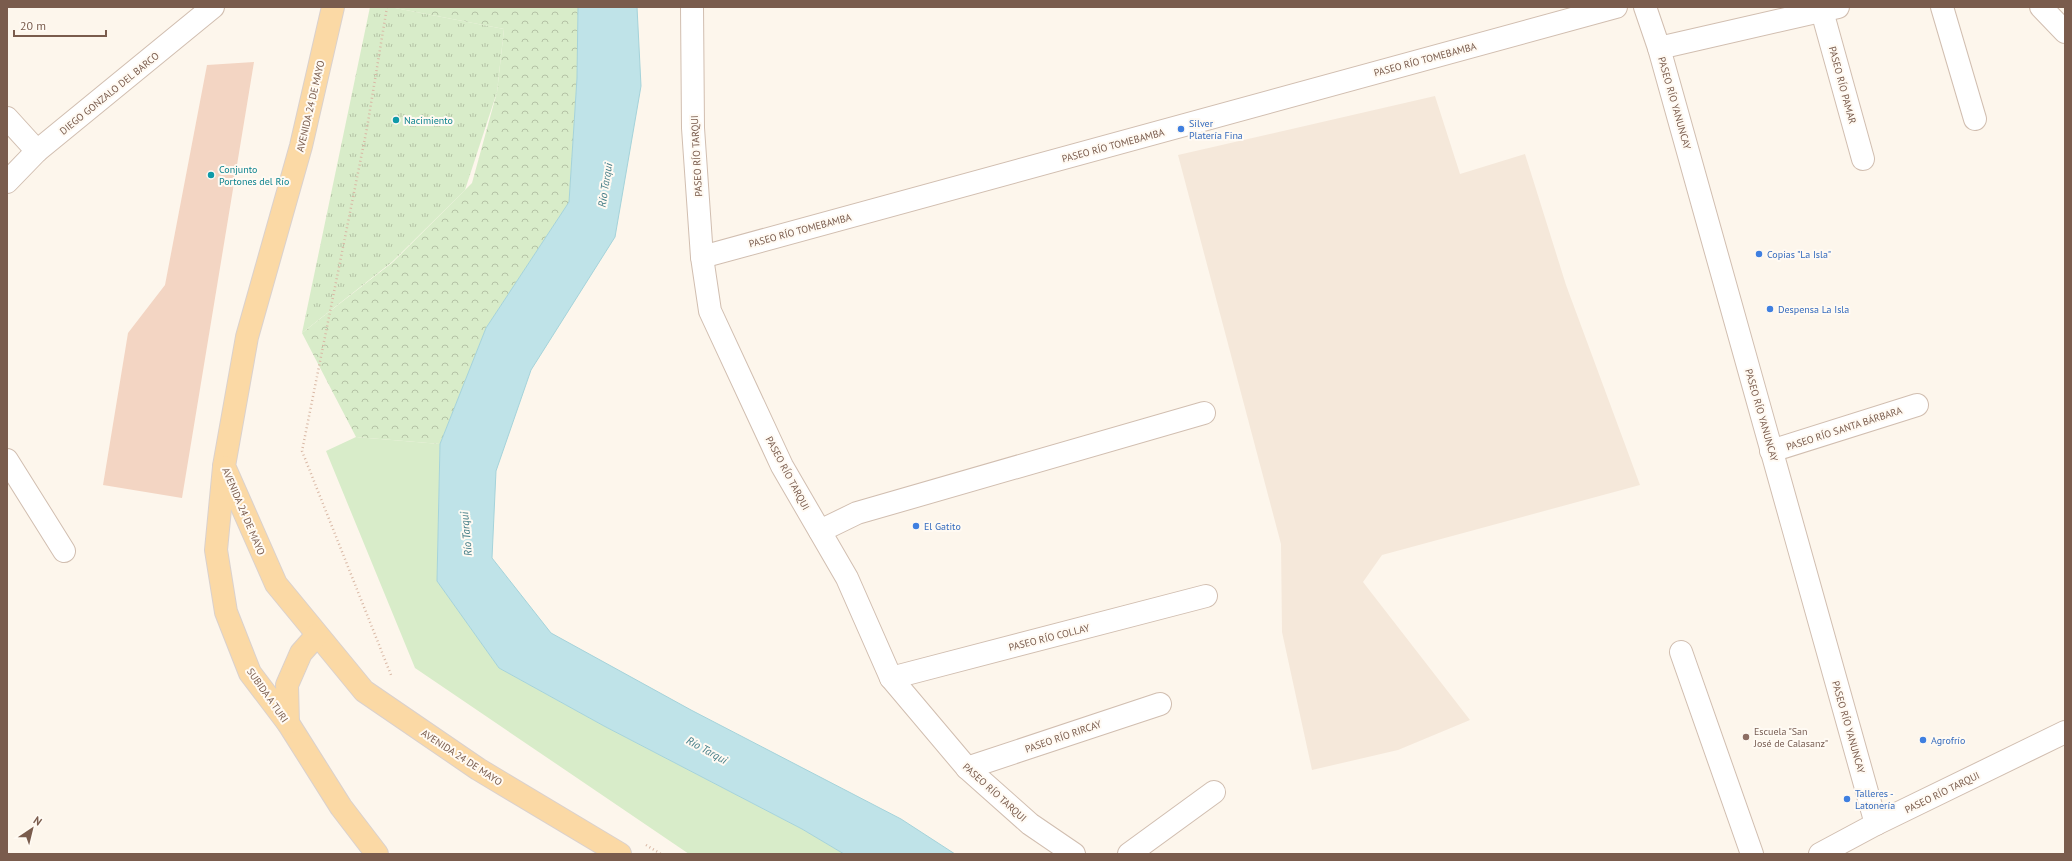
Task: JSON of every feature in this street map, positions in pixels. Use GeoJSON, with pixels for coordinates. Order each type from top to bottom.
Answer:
{"type":"FeatureCollection","features":[{"type":"Feature","properties":{"kind":"main road","name":"AVENIDA 24 DE MAYO"},"geometry":{"type":"LineString","coordinates":[[333,7],[301,146],[247,337],[224,466],[276,584],[364,691],[478,769],[620,854]]}},
{"type":"Feature","properties":{"kind":"main road","name":"SUBIDA A TURI"},"geometry":{"type":"LineString","coordinates":[[224,466],[216,550],[226,612],[250,673],[288,723],[341,807],[377,854]]}},
{"type":"Feature","properties":{"kind":"main road"},"geometry":{"type":"LineString","coordinates":[[288,723],[287,685],[300,653],[317,635]]}},
{"type":"Feature","properties":{"kind":"street","name":"DIEGO GONZALO DEL BARCO"},"geometry":{"type":"LineString","coordinates":[[7,182],[38,151],[213,7]]}},
{"type":"Feature","properties":{"kind":"street","name":"PASEO RÍO TARQUI"},"geometry":{"type":"LineString","coordinates":[[692,7],[693,128],[702,257],[710,311],[782,466],[847,578],[892,678],[967,768],[1030,824],[1074,854]]}},
{"type":"Feature","properties":{"kind":"street","name":"PASEO RÍO TOMEBAMBA"},"geometry":{"type":"LineString","coordinates":[[702,257],[1616,7]]}},
{"type":"Feature","properties":{"kind":"street","name":"PASEO RÍO YANUNCAY"},"geometry":{"type":"LineString","coordinates":[[1645,7],[1659,48],[1876,824]]}},
{"type":"Feature","properties":{"kind":"street"},"geometry":{"type":"LineString","coordinates":[[1942,7],[1975,119]]}},
{"type":"Feature","properties":{"kind":"street"},"geometry":{"type":"LineString","coordinates":[[2041,7],[2065,32]]}},
{"type":"Feature","properties":{"kind":"street"},"geometry":{"type":"LineString","coordinates":[[1659,48],[1830,9]]}},
{"type":"Feature","properties":{"kind":"street","name":"PASEO RÍO PAMAR"},"geometry":{"type":"LineString","coordinates":[[1830,9],[1863,159]]}},
{"type":"Feature","properties":{"kind":"street"},"geometry":{"type":"LineString","coordinates":[[7,118],[38,151]]}},
{"type":"Feature","properties":{"kind":"street","name":"PASEO RÍO SANTA BÁRBARA"},"geometry":{"type":"LineString","coordinates":[[1772,451],[1917,405]]}},
{"type":"Feature","properties":{"kind":"street"},"geometry":{"type":"LineString","coordinates":[[820,531],[857,514],[1204,413]]}},
{"type":"Feature","properties":{"kind":"street"},"geometry":{"type":"LineString","coordinates":[[7,460],[64,551]]}},
{"type":"Feature","properties":{"kind":"street","name":"PASEO RÍO COLLAY"},"geometry":{"type":"LineString","coordinates":[[892,678],[1206,596]]}},
{"type":"Feature","properties":{"kind":"street"},"geometry":{"type":"LineString","coordinates":[[1681,652],[1752,854]]}},
{"type":"Feature","properties":{"kind":"street","name":"PASEO RÍO RIRCAY"},"geometry":{"type":"LineString","coordinates":[[967,768],[1160,704]]}},
{"type":"Feature","properties":{"kind":"street","name":"PASEO RÍO TARQUI"},"geometry":{"type":"LineString","coordinates":[[1820,854],[1876,824],[2065,732]]}},
{"type":"Feature","properties":{"kind":"street"},"geometry":{"type":"LineString","coordinates":[[1129,854],[1214,792]]}},
{"type":"Feature","properties":{"kind":"path"},"geometry":{"type":"LineString","coordinates":[[387,7],[367,128],[302,451],[392,677]]}},
{"type":"Feature","properties":{"kind":"path"},"geometry":{"type":"LineString","coordinates":[[642,842],[661,854]]}},
{"type":"Feature","properties":{"kind":"shaded area"},"geometry":{"type":"Polygon","coordinates":[[[1435,96],[1460,174],[1525,154],[1566,285],[1640,485],[1382,555],[1363,582],[1470,720],[1398,750],[1312,770],[1282,632],[1281,544],[1178,155],[1435,96]]]}},
{"type":"Feature","properties":{"kind":"green space"},"geometry":{"type":"Polygon","coordinates":[[[370,7],[390,7],[504,29],[497,92],[465,190],[392,262],[302,333],[370,7]]]}},
{"type":"Feature","properties":{"kind":"green space"},"geometry":{"type":"Polygon","coordinates":[[[390,7],[578,7],[577,78],[569,202],[486,328],[440,444],[356,437],[302,333],[393,262],[472,183],[497,92],[504,29],[390,7]]]}},
{"type":"Feature","properties":{"kind":"green space"},"geometry":{"type":"Polygon","coordinates":[[[356,437],[440,444],[437,581],[499,668],[604,726],[802,829],[844,854],[689,854],[415,668],[326,451],[356,437]]]}},
{"type":"Feature","properties":{"kind":"water","name":"Río Tarqui"},"geometry":{"type":"Polygon","coordinates":[[[578,7],[637,7],[641,86],[615,237],[531,370],[496,471],[492,558],[551,633],[691,710],[901,819],[955,854],[844,854],[802,829],[604,726],[499,668],[437,581],[440,444],[486,328],[569,202],[577,78],[578,7]]]}},
{"type":"Feature","properties":{"kind":"building","name":"Conjunto Portones del Río"},"geometry":{"type":"Polygon","coordinates":[[[254,62],[182,498],[103,485],[128,333],[165,285],[207,65],[254,62]]]}},
{"type":"Feature","properties":{"kind":"place","name":"Nacimiento"},"geometry":{"type":"Point","coordinates":[396,120]}},
{"type":"Feature","properties":{"kind":"place","name":"Silver Platería Fina"},"geometry":{"type":"Point","coordinates":[1181,129]}},
{"type":"Feature","properties":{"kind":"place","name":"Conjunto Portones del Río"},"geometry":{"type":"Point","coordinates":[211,175]}},
{"type":"Feature","properties":{"kind":"place","name":"Copias \"La Isla\""},"geometry":{"type":"Point","coordinates":[1759,254]}},
{"type":"Feature","properties":{"kind":"place","name":"Despensa La Isla"},"geometry":{"type":"Point","coordinates":[1770,309]}},
{"type":"Feature","properties":{"kind":"place","name":"El Gatito"},"geometry":{"type":"Point","coordinates":[916,526]}},
{"type":"Feature","properties":{"kind":"place","name":"Escuela \"San José de Calasanz\""},"geometry":{"type":"Point","coordinates":[1746,737]}},
{"type":"Feature","properties":{"kind":"place","name":"Agrofrío"},"geometry":{"type":"Point","coordinates":[1923,740]}},
{"type":"Feature","properties":{"kind":"place","name":"Talleres - Latonería"},"geometry":{"type":"Point","coordinates":[1847,799]}}]}
